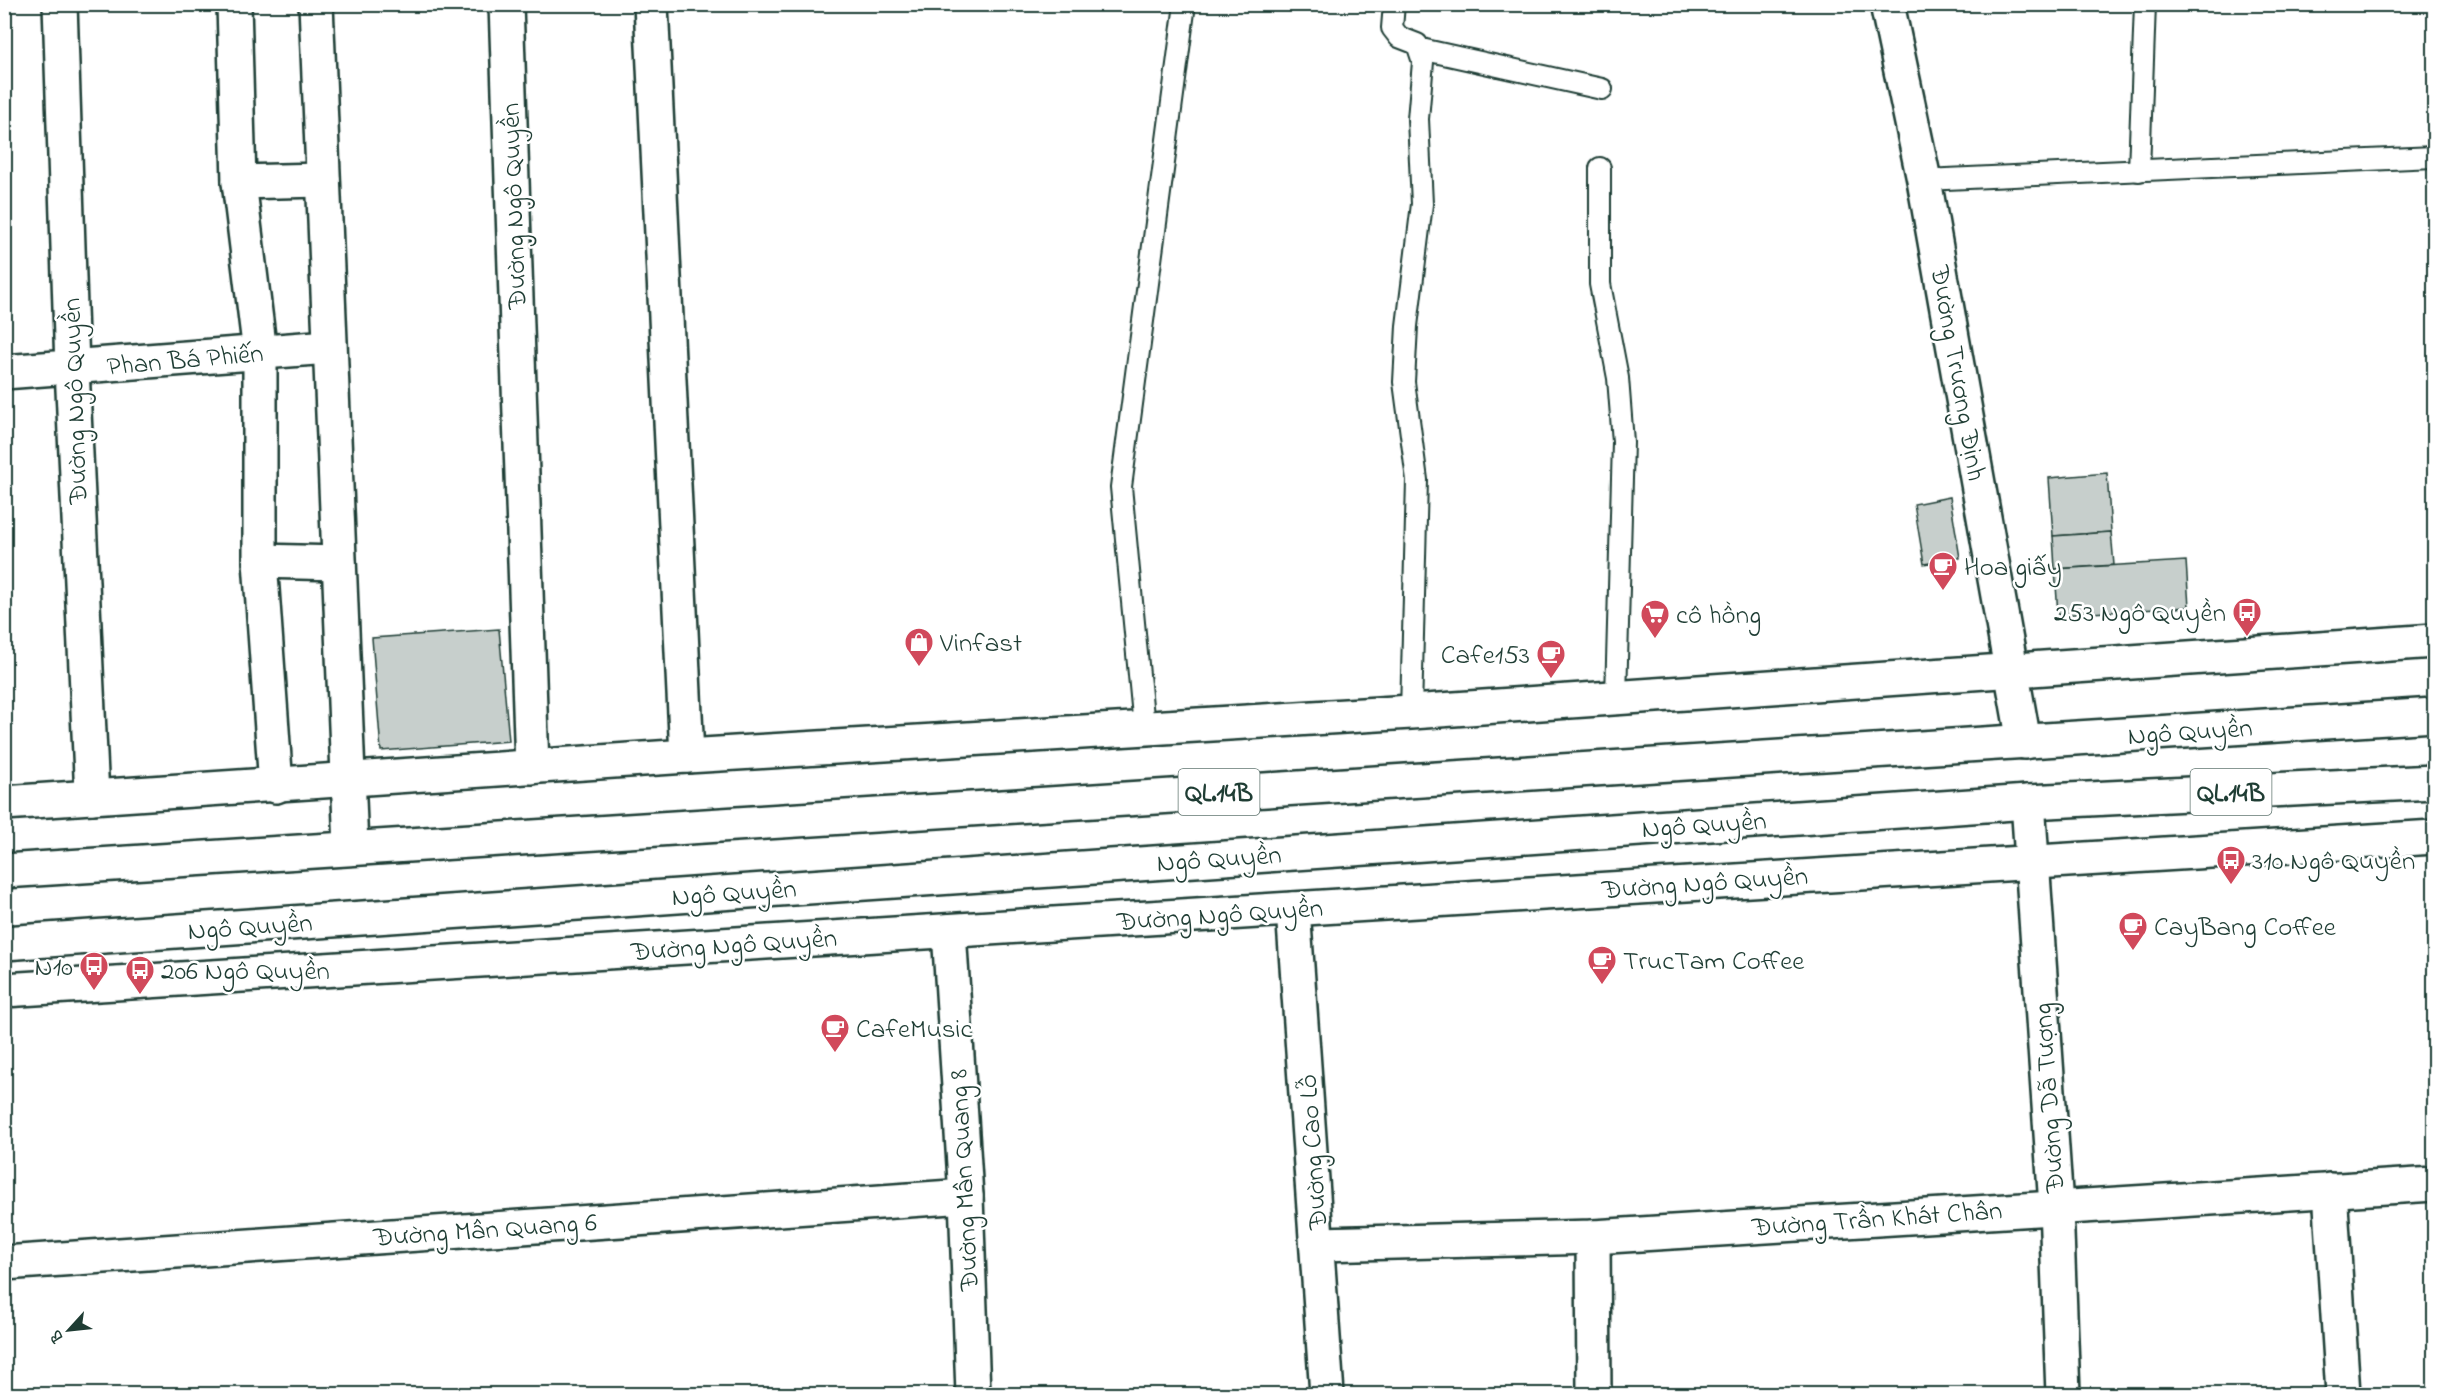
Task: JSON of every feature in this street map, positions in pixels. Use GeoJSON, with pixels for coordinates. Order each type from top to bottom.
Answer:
{"type":"FeatureCollection","features":[{"type":"Feature","properties":{"kind":"main road","name":"Đường Ngô Quyền"},"geometry":{"type":"LineString","coordinates":[[60,4],[72,368],[92,797]]}},
{"type":"Feature","properties":{"kind":"main road"},"geometry":{"type":"LineString","coordinates":[[234,4],[239,182],[260,353],[260,561],[276,786]]}},
{"type":"Feature","properties":{"kind":"main road"},"geometry":{"type":"LineString","coordinates":[[316,4],[351,847]]}},
{"type":"Feature","properties":{"kind":"main road","name":"Đường Ngô Quyền"},"geometry":{"type":"LineString","coordinates":[[506,4],[532,767]]}},
{"type":"Feature","properties":{"kind":"main road"},"geometry":{"type":"LineString","coordinates":[[651,4],[687,756]]}},
{"type":"Feature","properties":{"kind":"main road","name":"Đường Trương Định"},"geometry":{"type":"LineString","coordinates":[[1887,4],[1924,180],[2024,742]]}},
{"type":"Feature","properties":{"kind":"main road"},"geometry":{"type":"LineString","coordinates":[[239,182],[323,180]]}},
{"type":"Feature","properties":{"kind":"main road","name":"Phan Bá Phiến"},"geometry":{"type":"LineString","coordinates":[[4,372],[329,347]]}},
{"type":"Feature","properties":{"kind":"main road"},"geometry":{"type":"LineString","coordinates":[[260,561],[339,563]]}},
{"type":"Feature","properties":{"kind":"main road"},"geometry":{"type":"LineString","coordinates":[[4,803],[687,756],[1411,712],[2434,641]]}},
{"type":"Feature","properties":{"kind":"main road","name":"Ngô Quyền"},"geometry":{"type":"LineString","coordinates":[[4,871],[2434,715]]}},
{"type":"Feature","properties":{"kind":"main road","name":"Ngô Quyền"},"geometry":{"type":"LineString","coordinates":[[4,943],[2028,802],[2434,782]]}},
{"type":"Feature","properties":{"kind":"main road","name":"Đường Dã Tượng"},"geometry":{"type":"LineString","coordinates":[[2028,802],[2056,1206],[2063,1395]]}},
{"type":"Feature","properties":{"kind":"main road","name":"Đường Ngô Quyền"},"geometry":{"type":"LineString","coordinates":[[4,990],[2032,860],[2434,837]]}},
{"type":"Feature","properties":{"kind":"main road","name":"Đường Cao Lỗ"},"geometry":{"type":"LineString","coordinates":[[1293,909],[1327,1395]]}},
{"type":"Feature","properties":{"kind":"main road","name":"Đường Mân Quang 8"},"geometry":{"type":"LineString","coordinates":[[949,931],[966,1196],[973,1395]]}},
{"type":"Feature","properties":{"kind":"main road","name":"Đường Trần Khát Chân"},"geometry":{"type":"LineString","coordinates":[[1318,1244],[1593,1237],[2056,1206],[2434,1184]]}},
{"type":"Feature","properties":{"kind":"main road"},"geometry":{"type":"LineString","coordinates":[[2330,1190],[2343,1395]]}},
{"type":"Feature","properties":{"kind":"main road","name":"Đường Mân Quang 6"},"geometry":{"type":"LineString","coordinates":[[4,1263],[966,1196]]}},
{"type":"Feature","properties":{"kind":"main road"},"geometry":{"type":"LineString","coordinates":[[1593,1237],[1594,1395]]}},
{"type":"Feature","properties":{"kind":"lane"},"geometry":{"type":"LineString","coordinates":[[1144,727],[1121,487],[1185,4]]}},
{"type":"Feature","properties":{"kind":"lane"},"geometry":{"type":"LineString","coordinates":[[1394,4],[1392,28],[1399,37],[1417,44],[1421,49],[1423,62],[1418,119],[1422,204],[1407,326],[1404,382],[1416,480],[1411,712]]}},
{"type":"Feature","properties":{"kind":"lane"},"geometry":{"type":"LineString","coordinates":[[2139,171],[2145,4]]}},
{"type":"Feature","properties":{"kind":"lane"},"geometry":{"type":"LineString","coordinates":[[1421,49],[1602,89]]}},
{"type":"Feature","properties":{"kind":"lane"},"geometry":{"type":"LineString","coordinates":[[1924,180],[2434,157]]}},
{"type":"Feature","properties":{"kind":"lane"},"geometry":{"type":"LineString","coordinates":[[1600,168],[1600,284],[1618,378],[1623,442],[1616,696]]}},
{"type":"Feature","properties":{"kind":"building"},"geometry":{"type":"Polygon","coordinates":[[[2107,473],[2111,532],[2053,536],[2049,478],[2107,473]]]}},
{"type":"Feature","properties":{"kind":"building"},"geometry":{"type":"Polygon","coordinates":[[[1950,497],[1960,558],[1924,564],[1914,504],[1950,497]]]}},
{"type":"Feature","properties":{"kind":"building"},"geometry":{"type":"Polygon","coordinates":[[[2111,532],[2114,565],[2055,569],[2053,536],[2111,532]]]}},
{"type":"Feature","properties":{"kind":"building"},"geometry":{"type":"Polygon","coordinates":[[[2186,561],[2189,607],[2058,615],[2055,569],[2186,561]]]}},
{"type":"Feature","properties":{"kind":"building"},"geometry":{"type":"Polygon","coordinates":[[[499,629],[509,741],[381,751],[372,638],[499,629]]]}},
{"type":"Feature","properties":{"kind":"place","name":"Hoa giấy"},"geometry":{"type":"Point","coordinates":[1943,592]}},
{"type":"Feature","properties":{"kind":"place","name":"253 Ngô Quyền"},"geometry":{"type":"Point","coordinates":[2247,638]}},
{"type":"Feature","properties":{"kind":"place","name":"cô hồng"},"geometry":{"type":"Point","coordinates":[1655,640]}},
{"type":"Feature","properties":{"kind":"place","name":"Vinfast"},"geometry":{"type":"Point","coordinates":[919,668]}},
{"type":"Feature","properties":{"kind":"place","name":"Cafe153"},"geometry":{"type":"Point","coordinates":[1551,680]}},
{"type":"Feature","properties":{"kind":"place","name":"310 Ngô Quyền"},"geometry":{"type":"Point","coordinates":[2231,886]}},
{"type":"Feature","properties":{"kind":"place","name":"CayBang Coffee"},"geometry":{"type":"Point","coordinates":[2133,952]}},
{"type":"Feature","properties":{"kind":"place","name":"TrucTam Coffee"},"geometry":{"type":"Point","coordinates":[1602,986]}},
{"type":"Feature","properties":{"kind":"place","name":"N10"},"geometry":{"type":"Point","coordinates":[94,992]}},
{"type":"Feature","properties":{"kind":"place","name":"206 Ngô Quyền"},"geometry":{"type":"Point","coordinates":[140,996]}},
{"type":"Feature","properties":{"kind":"place","name":"CafeMusic"},"geometry":{"type":"Point","coordinates":[835,1054]}}]}
